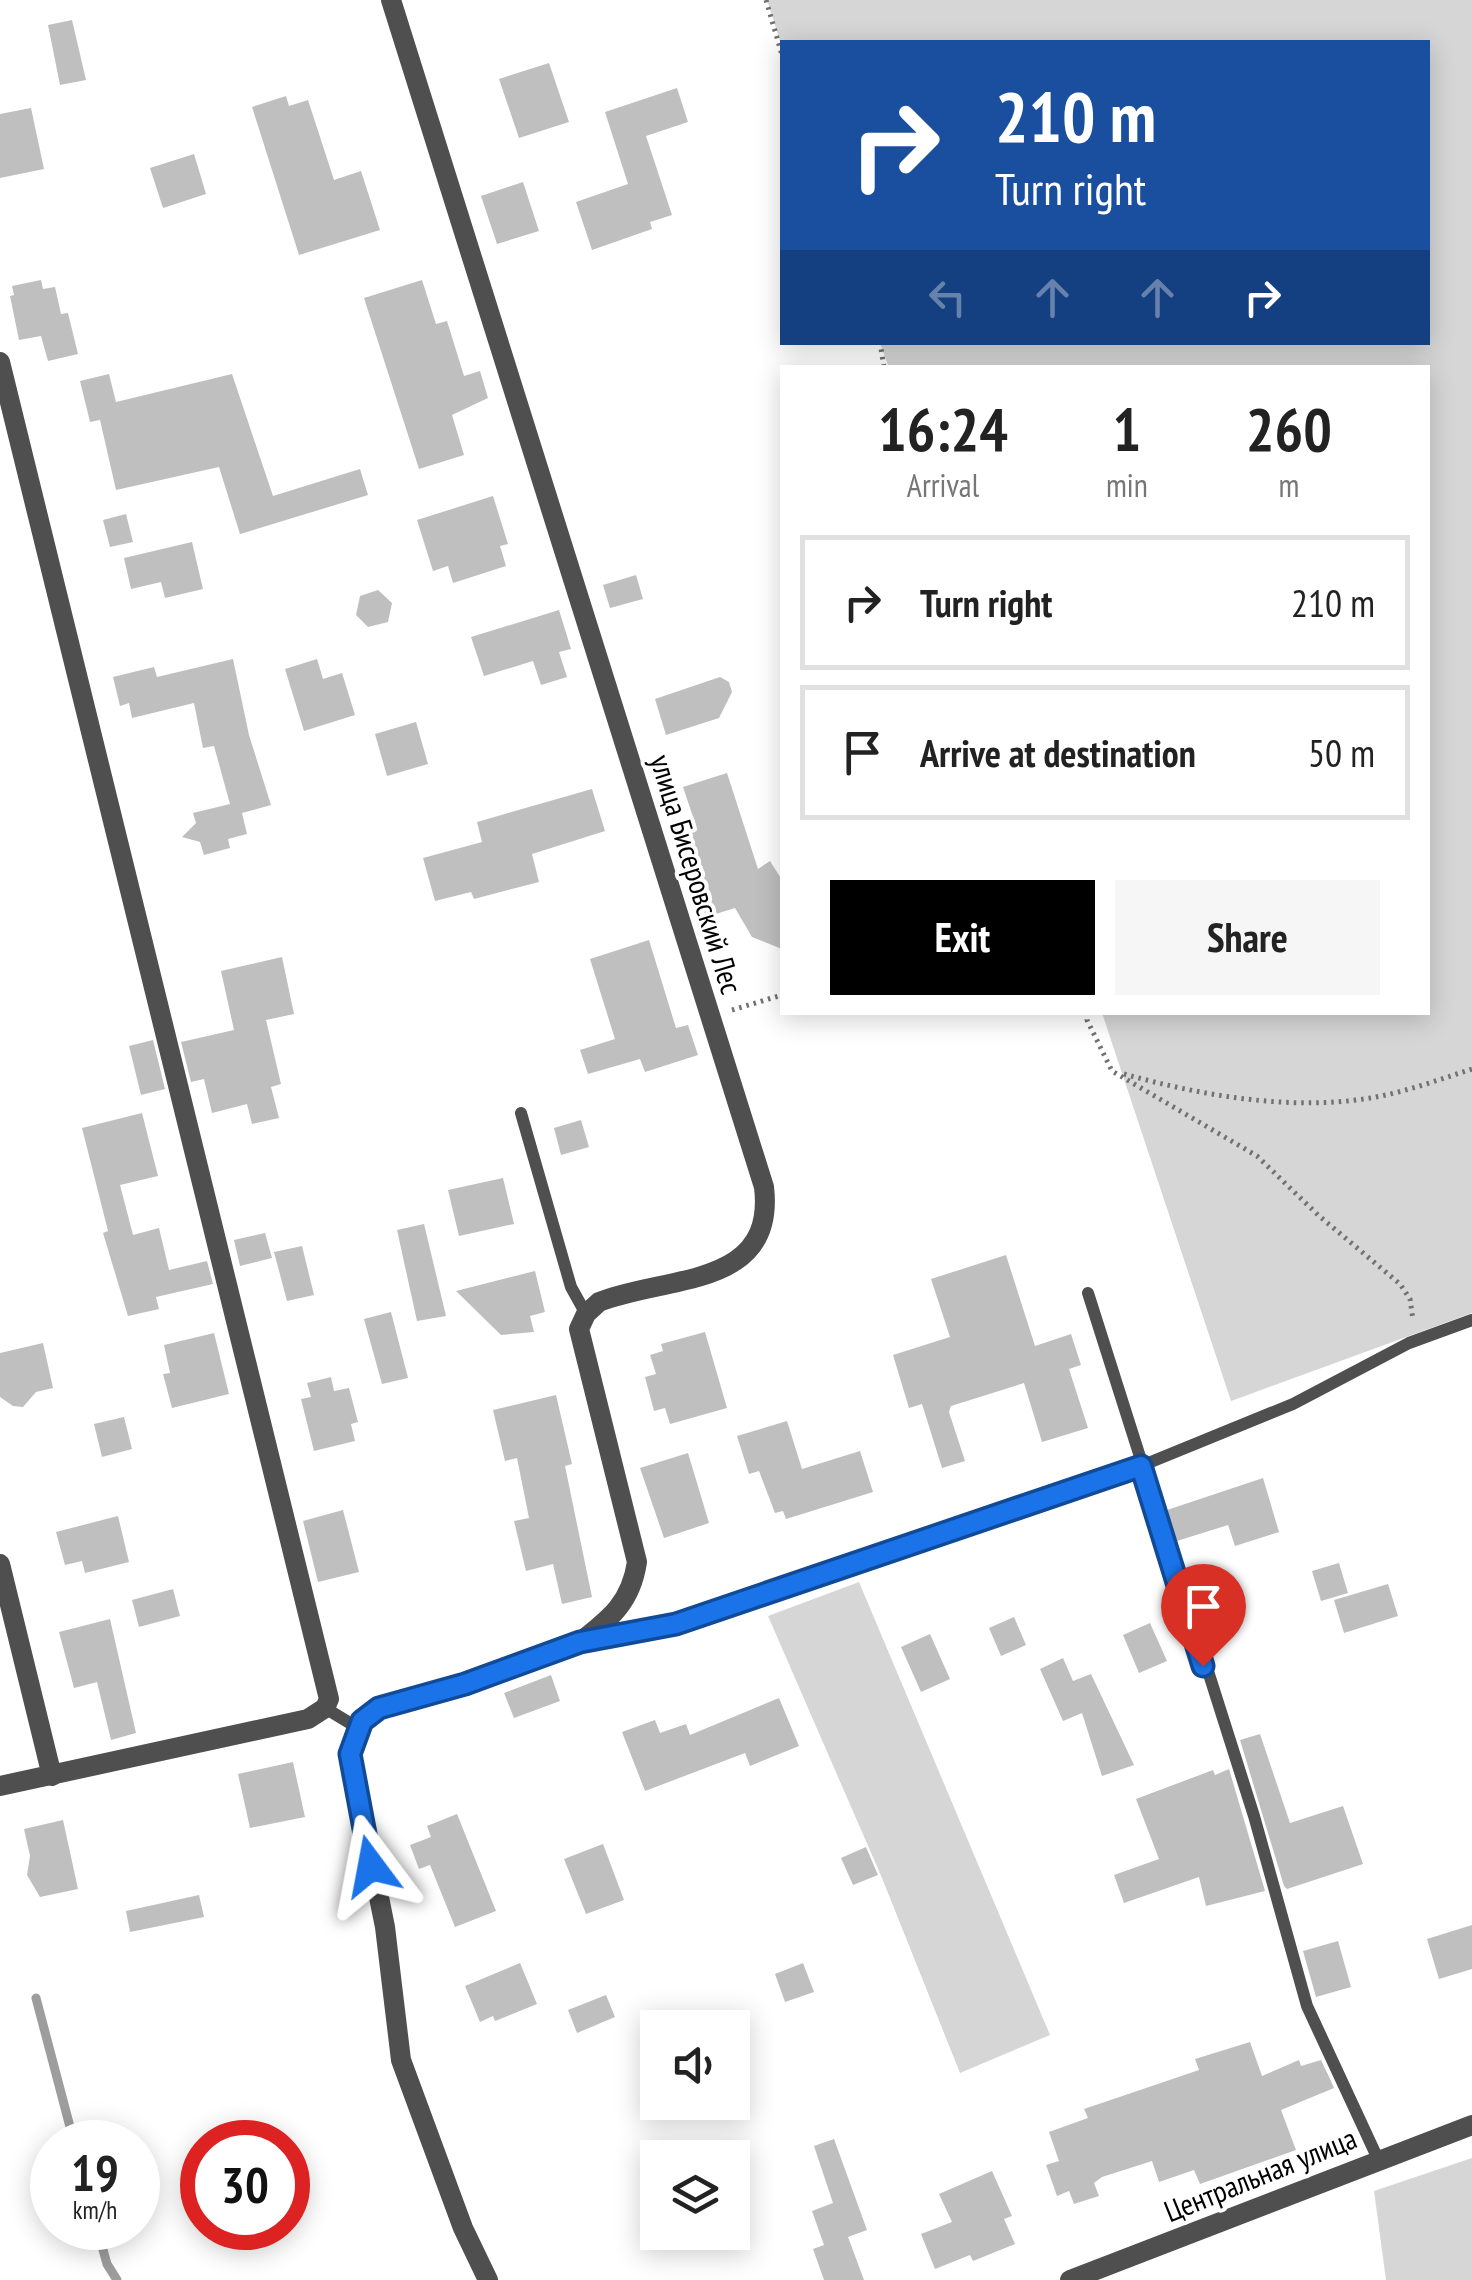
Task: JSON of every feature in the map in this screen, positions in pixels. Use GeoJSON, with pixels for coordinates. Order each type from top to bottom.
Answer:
{"type":"FeatureCollection","features":[{"type":"Feature","properties":{"kind":"street","name":"улица Бисеровский Лес"},"geometry":{"type":"LineString","coordinates":[[391,0],[764,1187],[766,1212],[752,1250],[728,1266],[599,1302],[586,1314]]}},
{"type":"Feature","properties":{"kind":"street"},"geometry":{"type":"LineString","coordinates":[[0,362],[329,1684],[325,1708],[308,1719],[0,1786]]}},
{"type":"Feature","properties":{"kind":"street"},"geometry":{"type":"LineString","coordinates":[[580,1642],[616,1613],[633,1590],[638,1562],[586,1368],[580,1329],[586,1314]]}},
{"type":"Feature","properties":{"kind":"street"},"geometry":{"type":"LineString","coordinates":[[488,2280],[463,2228],[401,2060],[385,1927],[350,1754],[358,1728],[379,1708],[465,1684],[580,1642],[676,1624],[1141,1466]]}},
{"type":"Feature","properties":{"kind":"street"},"geometry":{"type":"LineString","coordinates":[[0,1564],[52,1776]]}},
{"type":"Feature","properties":{"kind":"street","name":"Центральная улица"},"geometry":{"type":"LineString","coordinates":[[1070,2280],[1472,2125]]}},
{"type":"Feature","properties":{"kind":"lane"},"geometry":{"type":"LineString","coordinates":[[522,1114],[571,1287],[586,1314]]}},
{"type":"Feature","properties":{"kind":"lane"},"geometry":{"type":"LineString","coordinates":[[1088,1293],[1254,1816],[1307,2006],[1378,2159]]}},
{"type":"Feature","properties":{"kind":"lane"},"geometry":{"type":"LineString","coordinates":[[1141,1466],[1293,1404],[1410,1343],[1472,1320]]}},
{"type":"Feature","properties":{"kind":"lane"},"geometry":{"type":"LineString","coordinates":[[325,1708],[358,1728]]}},
{"type":"Feature","properties":{"kind":"path"},"geometry":{"type":"LineString","coordinates":[[766,0],[780,48]]}},
{"type":"Feature","properties":{"kind":"path"},"geometry":{"type":"LineString","coordinates":[[710,1017],[780,996]]}},
{"type":"Feature","properties":{"kind":"path"},"geometry":{"type":"LineString","coordinates":[[1088,1015],[1112,1071],[1257,1156],[1318,1215],[1400,1284],[1410,1299],[1414,1324],[1410,1343]]}},
{"type":"Feature","properties":{"kind":"path"},"geometry":{"type":"LineString","coordinates":[[1112,1071],[1232,1096],[1314,1102],[1376,1097],[1472,1069]]}},
{"type":"Feature","properties":{"kind":"shaded area"},"geometry":{"type":"Polygon","coordinates":[[[767,0],[1472,0],[1472,1313],[1231,1401],[1103,1015],[1430,1015],[1430,365],[888,365],[881,345],[1430,345],[1430,40],[780,41],[767,0]]]}},
{"type":"Feature","properties":{"kind":"shaded area"},"geometry":{"type":"Polygon","coordinates":[[[859,1582],[1050,2035],[960,2073],[882,1878],[768,1616],[859,1582]]]}},
{"type":"Feature","properties":{"kind":"shaded area"},"geometry":{"type":"Polygon","coordinates":[[[1472,2158],[1472,2280],[1386,2280],[1374,2191],[1472,2158]]]}},
{"type":"Feature","properties":{"kind":"building"},"geometry":{"type":"Polygon","coordinates":[[[72,20],[86,80],[60,85],[48,25],[72,20]]]}},
{"type":"Feature","properties":{"kind":"building"},"geometry":{"type":"Polygon","coordinates":[[[549,63],[569,122],[519,138],[499,79],[549,63]]]}},
{"type":"Feature","properties":{"kind":"building"},"geometry":{"type":"Polygon","coordinates":[[[677,88],[688,122],[646,136],[672,215],[650,222],[652,229],[592,250],[576,202],[628,184],[605,112],[677,88]]]}},
{"type":"Feature","properties":{"kind":"building"},"geometry":{"type":"Polygon","coordinates":[[[286,96],[289,106],[308,100],[334,180],[361,171],[380,230],[299,255],[252,107],[286,96]]]}},
{"type":"Feature","properties":{"kind":"building"},"geometry":{"type":"Polygon","coordinates":[[[31,108],[44,169],[0,178],[0,114],[31,108]]]}},
{"type":"Feature","properties":{"kind":"building"},"geometry":{"type":"Polygon","coordinates":[[[194,154],[206,194],[163,208],[150,168],[194,154]]]}},
{"type":"Feature","properties":{"kind":"building"},"geometry":{"type":"Polygon","coordinates":[[[523,182],[539,231],[497,244],[481,196],[523,182]]]}},
{"type":"Feature","properties":{"kind":"building"},"geometry":{"type":"Polygon","coordinates":[[[41,280],[43,289],[55,287],[61,314],[68,313],[78,354],[48,361],[41,336],[19,340],[10,296],[14,295],[12,286],[41,280]]]}},
{"type":"Feature","properties":{"kind":"building"},"geometry":{"type":"Polygon","coordinates":[[[422,280],[436,324],[447,321],[464,376],[480,371],[488,398],[452,415],[464,455],[419,469],[364,298],[422,280]]]}},
{"type":"Feature","properties":{"kind":"building"},"geometry":{"type":"Polygon","coordinates":[[[109,374],[116,402],[232,374],[273,496],[360,469],[368,495],[240,534],[219,467],[116,490],[100,420],[90,422],[80,381],[109,374]]]}},
{"type":"Feature","properties":{"kind":"building"},"geometry":{"type":"Polygon","coordinates":[[[493,496],[508,544],[500,546],[506,566],[453,583],[448,566],[433,571],[417,520],[493,496]]]}},
{"type":"Feature","properties":{"kind":"building"},"geometry":{"type":"Polygon","coordinates":[[[126,514],[133,542],[110,547],[103,520],[126,514]]]}},
{"type":"Feature","properties":{"kind":"building"},"geometry":{"type":"Polygon","coordinates":[[[192,542],[203,589],[165,598],[161,582],[131,589],[124,558],[192,542]]]}},
{"type":"Feature","properties":{"kind":"building"},"geometry":{"type":"Polygon","coordinates":[[[636,575],[643,599],[610,608],[603,585],[636,575]]]}},
{"type":"Feature","properties":{"kind":"building"},"geometry":{"type":"Polygon","coordinates":[[[378,590],[392,603],[388,622],[368,627],[356,615],[360,596],[378,590]]]}},
{"type":"Feature","properties":{"kind":"building"},"geometry":{"type":"Polygon","coordinates":[[[559,610],[571,649],[559,652],[567,677],[541,685],[533,661],[484,676],[471,637],[559,610]]]}},
{"type":"Feature","properties":{"kind":"building"},"geometry":{"type":"Polygon","coordinates":[[[233,659],[249,735],[271,805],[242,813],[247,834],[228,839],[230,848],[204,855],[200,842],[182,837],[196,823],[193,813],[230,804],[214,746],[203,748],[194,703],[132,718],[129,703],[120,706],[113,677],[154,667],[157,677],[233,659]]]}},
{"type":"Feature","properties":{"kind":"building"},"geometry":{"type":"Polygon","coordinates":[[[317,659],[323,679],[342,673],[355,715],[304,731],[285,669],[317,659]]]}},
{"type":"Feature","properties":{"kind":"building"},"geometry":{"type":"Polygon","coordinates":[[[720,677],[729,682],[732,692],[719,718],[666,735],[655,699],[720,677]]]}},
{"type":"Feature","properties":{"kind":"building"},"geometry":{"type":"Polygon","coordinates":[[[416,722],[428,764],[387,776],[375,734],[416,722]]]}},
{"type":"Feature","properties":{"kind":"building"},"geometry":{"type":"Polygon","coordinates":[[[727,773],[758,869],[770,861],[780,877],[780,948],[752,937],[735,908],[706,917],[680,831],[696,826],[683,787],[727,773]]]}},
{"type":"Feature","properties":{"kind":"building"},"geometry":{"type":"Polygon","coordinates":[[[592,789],[605,831],[532,854],[539,882],[474,899],[471,892],[435,901],[423,858],[482,842],[477,822],[592,789]]]}},
{"type":"Feature","properties":{"kind":"building"},"geometry":{"type":"Polygon","coordinates":[[[649,940],[676,1028],[688,1025],[698,1055],[645,1072],[640,1059],[588,1074],[580,1050],[615,1039],[590,959],[649,940]]]}},
{"type":"Feature","properties":{"kind":"building"},"geometry":{"type":"Polygon","coordinates":[[[282,957],[294,1014],[266,1020],[281,1084],[271,1087],[279,1118],[252,1124],[247,1104],[212,1113],[204,1079],[191,1082],[181,1042],[234,1030],[221,971],[282,957]]]}},
{"type":"Feature","properties":{"kind":"building"},"geometry":{"type":"Polygon","coordinates":[[[153,1040],[165,1089],[141,1095],[129,1046],[153,1040]]]}},
{"type":"Feature","properties":{"kind":"building"},"geometry":{"type":"Polygon","coordinates":[[[142,1113],[158,1176],[120,1185],[133,1235],[159,1228],[169,1270],[207,1261],[213,1284],[156,1297],[159,1309],[128,1316],[103,1233],[108,1231],[82,1128],[142,1113]]]}},
{"type":"Feature","properties":{"kind":"building"},"geometry":{"type":"Polygon","coordinates":[[[581,1120],[589,1147],[561,1155],[554,1128],[581,1120]]]}},
{"type":"Feature","properties":{"kind":"building"},"geometry":{"type":"Polygon","coordinates":[[[503,1178],[514,1224],[459,1236],[448,1190],[503,1178]]]}},
{"type":"Feature","properties":{"kind":"building"},"geometry":{"type":"Polygon","coordinates":[[[424,1224],[446,1316],[417,1321],[397,1230],[424,1224]]]}},
{"type":"Feature","properties":{"kind":"building"},"geometry":{"type":"Polygon","coordinates":[[[265,1233],[272,1258],[240,1266],[234,1240],[265,1233]]]}},
{"type":"Feature","properties":{"kind":"building"},"geometry":{"type":"Polygon","coordinates":[[[302,1246],[314,1295],[287,1301],[274,1252],[302,1246]]]}},
{"type":"Feature","properties":{"kind":"building"},"geometry":{"type":"Polygon","coordinates":[[[1006,1255],[1035,1346],[1071,1334],[1081,1365],[1069,1369],[1088,1428],[1042,1442],[1024,1383],[951,1406],[949,1412],[965,1461],[942,1468],[922,1404],[909,1408],[893,1355],[950,1337],[931,1279],[1006,1255]]]}},
{"type":"Feature","properties":{"kind":"building"},"geometry":{"type":"Polygon","coordinates":[[[535,1271],[545,1312],[530,1316],[534,1332],[501,1335],[456,1291],[535,1271]]]}},
{"type":"Feature","properties":{"kind":"building"},"geometry":{"type":"Polygon","coordinates":[[[391,1312],[408,1378],[382,1384],[364,1319],[391,1312]]]}},
{"type":"Feature","properties":{"kind":"building"},"geometry":{"type":"Polygon","coordinates":[[[705,1332],[727,1408],[670,1424],[665,1408],[654,1411],[645,1377],[656,1374],[650,1355],[663,1351],[661,1344],[705,1332]]]}},
{"type":"Feature","properties":{"kind":"building"},"geometry":{"type":"Polygon","coordinates":[[[214,1333],[229,1394],[172,1408],[163,1374],[170,1373],[164,1345],[214,1333]]]}},
{"type":"Feature","properties":{"kind":"building"},"geometry":{"type":"Polygon","coordinates":[[[43,1343],[53,1388],[36,1392],[23,1407],[13,1406],[0,1397],[0,1353],[43,1343]]]}},
{"type":"Feature","properties":{"kind":"building"},"geometry":{"type":"Polygon","coordinates":[[[331,1377],[334,1391],[349,1388],[358,1422],[351,1424],[355,1441],[314,1451],[301,1399],[311,1397],[307,1383],[331,1377]]]}},
{"type":"Feature","properties":{"kind":"building"},"geometry":{"type":"Polygon","coordinates":[[[556,1395],[572,1464],[565,1466],[592,1597],[562,1604],[553,1564],[526,1571],[514,1521],[529,1518],[517,1458],[505,1461],[493,1410],[556,1395]]]}},
{"type":"Feature","properties":{"kind":"building"},"geometry":{"type":"Polygon","coordinates":[[[124,1417],[132,1449],[102,1457],[94,1424],[124,1417]]]}},
{"type":"Feature","properties":{"kind":"building"},"geometry":{"type":"Polygon","coordinates":[[[787,1421],[802,1469],[860,1451],[873,1492],[786,1519],[783,1511],[775,1513],[759,1471],[749,1474],[737,1436],[787,1421]]]}},
{"type":"Feature","properties":{"kind":"building"},"geometry":{"type":"Polygon","coordinates":[[[688,1453],[709,1523],[664,1538],[640,1468],[688,1453]]]}},
{"type":"Feature","properties":{"kind":"building"},"geometry":{"type":"Polygon","coordinates":[[[1263,1478],[1279,1532],[1235,1546],[1228,1525],[1177,1541],[1167,1510],[1263,1478]]]}},
{"type":"Feature","properties":{"kind":"building"},"geometry":{"type":"Polygon","coordinates":[[[343,1510],[359,1572],[318,1582],[303,1521],[343,1510]]]}},
{"type":"Feature","properties":{"kind":"building"},"geometry":{"type":"Polygon","coordinates":[[[118,1516],[129,1562],[85,1573],[82,1561],[65,1565],[56,1532],[118,1516]]]}},
{"type":"Feature","properties":{"kind":"building"},"geometry":{"type":"Polygon","coordinates":[[[1339,1563],[1348,1593],[1321,1601],[1312,1571],[1339,1563]]]}},
{"type":"Feature","properties":{"kind":"building"},"geometry":{"type":"Polygon","coordinates":[[[1388,1584],[1398,1616],[1344,1633],[1334,1600],[1388,1584]]]}},
{"type":"Feature","properties":{"kind":"building"},"geometry":{"type":"Polygon","coordinates":[[[173,1589],[180,1616],[139,1627],[132,1600],[173,1589]]]}},
{"type":"Feature","properties":{"kind":"building"},"geometry":{"type":"Polygon","coordinates":[[[1014,1617],[1026,1645],[1001,1656],[989,1628],[1014,1617]]]}},
{"type":"Feature","properties":{"kind":"building"},"geometry":{"type":"Polygon","coordinates":[[[110,1619],[136,1733],[111,1740],[97,1682],[74,1688],[59,1632],[110,1619]]]}},
{"type":"Feature","properties":{"kind":"building"},"geometry":{"type":"Polygon","coordinates":[[[1150,1623],[1167,1661],[1139,1673],[1123,1635],[1150,1623]]]}},
{"type":"Feature","properties":{"kind":"building"},"geometry":{"type":"Polygon","coordinates":[[[930,1634],[950,1679],[921,1692],[901,1647],[930,1634]]]}},
{"type":"Feature","properties":{"kind":"building"},"geometry":{"type":"Polygon","coordinates":[[[1063,1658],[1073,1681],[1091,1674],[1134,1765],[1102,1776],[1082,1713],[1063,1721],[1040,1669],[1063,1658]]]}},
{"type":"Feature","properties":{"kind":"building"},"geometry":{"type":"Polygon","coordinates":[[[551,1675],[560,1701],[514,1718],[504,1693],[551,1675]]]}},
{"type":"Feature","properties":{"kind":"building"},"geometry":{"type":"Polygon","coordinates":[[[779,1698],[799,1746],[750,1766],[745,1753],[645,1791],[622,1732],[655,1720],[660,1733],[686,1724],[690,1735],[779,1698]]]}},
{"type":"Feature","properties":{"kind":"building"},"geometry":{"type":"Polygon","coordinates":[[[1260,1734],[1290,1823],[1343,1806],[1363,1864],[1287,1889],[1284,1886],[1240,1740],[1260,1734]]]}},
{"type":"Feature","properties":{"kind":"building"},"geometry":{"type":"Polygon","coordinates":[[[293,1762],[305,1817],[250,1828],[238,1774],[293,1762]]]}},
{"type":"Feature","properties":{"kind":"building"},"geometry":{"type":"Polygon","coordinates":[[[1229,1769],[1265,1891],[1206,1906],[1199,1877],[1124,1903],[1114,1875],[1159,1859],[1136,1799],[1213,1770],[1215,1775],[1229,1769]]]}},
{"type":"Feature","properties":{"kind":"building"},"geometry":{"type":"Polygon","coordinates":[[[457,1814],[496,1911],[455,1927],[430,1865],[419,1869],[410,1845],[431,1837],[427,1826],[457,1814]]]}},
{"type":"Feature","properties":{"kind":"building"},"geometry":{"type":"Polygon","coordinates":[[[63,1820],[78,1889],[40,1897],[27,1875],[30,1856],[24,1829],[63,1820]]]}},
{"type":"Feature","properties":{"kind":"building"},"geometry":{"type":"Polygon","coordinates":[[[603,1844],[624,1900],[586,1914],[564,1859],[603,1844]]]}},
{"type":"Feature","properties":{"kind":"building"},"geometry":{"type":"Polygon","coordinates":[[[866,1847],[878,1875],[853,1885],[841,1858],[866,1847]]]}},
{"type":"Feature","properties":{"kind":"building"},"geometry":{"type":"Polygon","coordinates":[[[199,1895],[204,1917],[130,1932],[126,1911],[199,1895]]]}},
{"type":"Feature","properties":{"kind":"building"},"geometry":{"type":"Polygon","coordinates":[[[1472,1925],[1472,1969],[1439,1979],[1427,1939],[1472,1925]]]}},
{"type":"Feature","properties":{"kind":"building"},"geometry":{"type":"Polygon","coordinates":[[[1338,1941],[1351,1987],[1316,1997],[1303,1951],[1338,1941]]]}},
{"type":"Feature","properties":{"kind":"building"},"geometry":{"type":"Polygon","coordinates":[[[520,1963],[537,2004],[495,2021],[493,2016],[480,2022],[465,1986],[520,1963]]]}},
{"type":"Feature","properties":{"kind":"building"},"geometry":{"type":"Polygon","coordinates":[[[803,1963],[814,1992],[785,2002],[775,1974],[803,1963]]]}},
{"type":"Feature","properties":{"kind":"building"},"geometry":{"type":"Polygon","coordinates":[[[606,1995],[615,2017],[577,2033],[568,2010],[606,1995]]]}},
{"type":"Feature","properties":{"kind":"building"},"geometry":{"type":"Polygon","coordinates":[[[1250,2042],[1262,2076],[1299,2060],[1301,2066],[1321,2060],[1334,2088],[1281,2110],[1296,2150],[1200,2184],[1194,2170],[1159,2182],[1152,2161],[1102,2177],[1094,2183],[1099,2196],[1074,2204],[1069,2191],[1057,2196],[1046,2165],[1059,2161],[1049,2132],[1088,2118],[1084,2109],[1199,2070],[1195,2059],[1250,2042]]]}},
{"type":"Feature","properties":{"kind":"building"},"geometry":{"type":"Polygon","coordinates":[[[834,2139],[867,2230],[848,2237],[864,2280],[824,2280],[813,2249],[824,2245],[812,2211],[833,2203],[814,2146],[834,2139]]]}},
{"type":"Feature","properties":{"kind":"building"},"geometry":{"type":"Polygon","coordinates":[[[992,2171],[1012,2216],[1004,2219],[1015,2244],[973,2261],[970,2255],[935,2269],[921,2234],[952,2222],[939,2194],[992,2171]]]}},
{"type":"Feature","properties":{"kind":"waterway"},"geometry":{"type":"LineString","coordinates":[[36,1998],[68,2120]]}},
{"type":"Feature","properties":{"kind":"waterway"},"geometry":{"type":"LineString","coordinates":[[103,2250],[117,2280]]}},
{"type":"Feature","properties":{"kind":"route"},"geometry":{"type":"LineString","coordinates":[[371,1866],[350,1754],[362,1721],[379,1708],[465,1684],[580,1642],[676,1624],[1141,1466],[1203,1666]]}}]}
